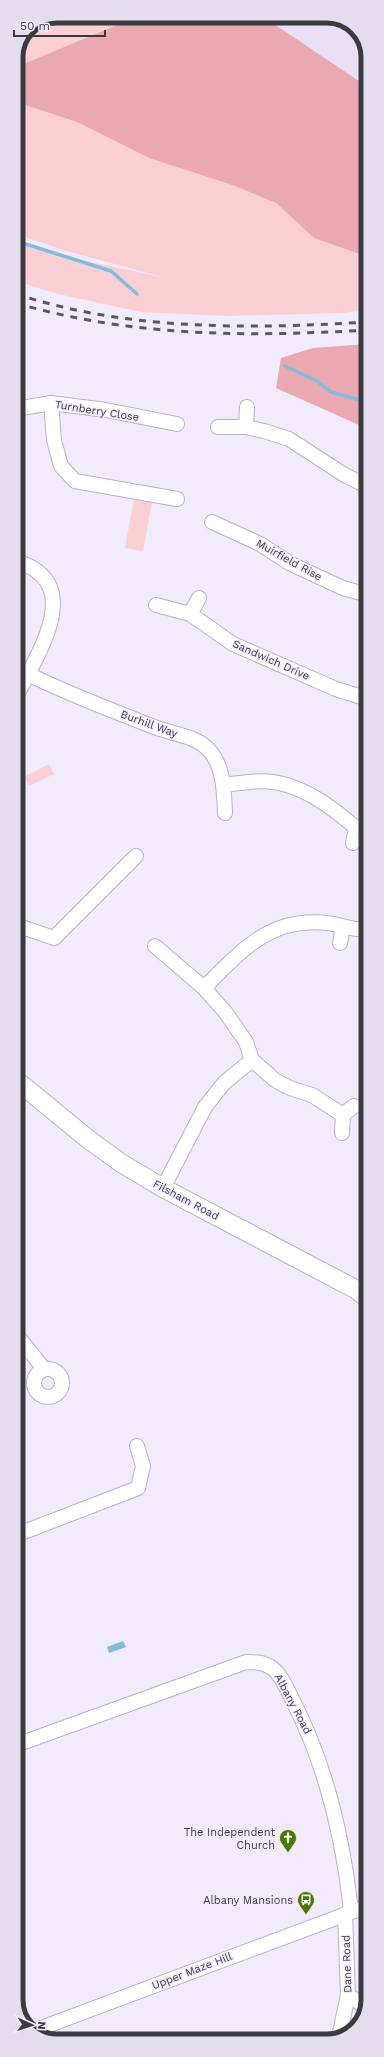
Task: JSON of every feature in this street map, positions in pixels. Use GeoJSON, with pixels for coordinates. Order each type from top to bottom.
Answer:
{"type":"FeatureCollection","features":[{"type":"Feature","properties":{"kind":"street","name":"Turnberry Close"},"geometry":{"type":"LineString","coordinates":[[23,408],[51,403],[106,410],[177,424]]}},
{"type":"Feature","properties":{"kind":"street"},"geometry":{"type":"LineString","coordinates":[[51,403],[54,440],[61,466],[75,481],[177,499]]}},
{"type":"Feature","properties":{"kind":"street"},"geometry":{"type":"LineString","coordinates":[[246,427],[247,407]]}},
{"type":"Feature","properties":{"kind":"street"},"geometry":{"type":"LineString","coordinates":[[218,427],[246,427],[264,431],[289,440],[343,474],[361,483]]}},
{"type":"Feature","properties":{"kind":"street","name":"Muirfield Rise"},"geometry":{"type":"LineString","coordinates":[[212,522],[260,544],[291,564],[343,588],[361,593]]}},
{"type":"Feature","properties":{"kind":"street"},"geometry":{"type":"LineString","coordinates":[[23,563],[30,565],[47,581],[54,601],[53,620],[23,684]]}},
{"type":"Feature","properties":{"kind":"street"},"geometry":{"type":"LineString","coordinates":[[190,614],[199,598]]}},
{"type":"Feature","properties":{"kind":"street","name":"Sandwich Drive"},"geometry":{"type":"LineString","coordinates":[[156,605],[190,614],[233,644],[336,689],[361,697]]}},
{"type":"Feature","properties":{"kind":"street","name":"Burhill Way"},"geometry":{"type":"LineString","coordinates":[[28,674],[59,689],[160,729],[191,738],[208,749],[218,766],[223,785],[225,813]]}},
{"type":"Feature","properties":{"kind":"street"},"geometry":{"type":"LineString","coordinates":[[223,785],[253,782],[279,782],[307,793],[361,825]]}},
{"type":"Feature","properties":{"kind":"street"},"geometry":{"type":"LineString","coordinates":[[353,843],[361,828]]}},
{"type":"Feature","properties":{"kind":"street"},"geometry":{"type":"LineString","coordinates":[[23,928],[54,938],[136,856]]}},
{"type":"Feature","properties":{"kind":"street"},"geometry":{"type":"LineString","coordinates":[[204,988],[236,954],[252,942],[276,929],[298,924],[327,923],[357,929]]}},
{"type":"Feature","properties":{"kind":"street"},"geometry":{"type":"LineString","coordinates":[[340,943],[343,927]]}},
{"type":"Feature","properties":{"kind":"street"},"geometry":{"type":"LineString","coordinates":[[155,946],[163,958],[204,988],[226,1013],[242,1036],[252,1060],[275,1080],[290,1088],[312,1095],[349,1111],[342,1133]]}},
{"type":"Feature","properties":{"kind":"street"},"geometry":{"type":"LineString","coordinates":[[163,1188],[205,1107],[224,1083],[252,1060]]}},
{"type":"Feature","properties":{"kind":"street","name":"Filsham Road"},"geometry":{"type":"LineString","coordinates":[[23,1086],[88,1139],[121,1163],[163,1188],[361,1293]]}},
{"type":"Feature","properties":{"kind":"street"},"geometry":{"type":"LineString","coordinates":[[23,1343],[44,1369]]}},
{"type":"Feature","properties":{"kind":"street"},"geometry":{"type":"LineString","coordinates":[[23,1532],[138,1488],[143,1466],[137,1446]]}},
{"type":"Feature","properties":{"kind":"street","name":"Albany Road"},"geometry":{"type":"LineString","coordinates":[[23,1742],[246,1662],[266,1664],[276,1671],[310,1734],[327,1785],[337,1821],[348,1913]]}},
{"type":"Feature","properties":{"kind":"street","name":"Upper Maze Hill"},"geometry":{"type":"LineString","coordinates":[[39,2029],[361,1908]]}},
{"type":"Feature","properties":{"kind":"street","name":"Dane Road"},"geometry":{"type":"LineString","coordinates":[[340,2032],[348,1995],[348,1913]]}},
{"type":"Feature","properties":{"kind":"street"},"geometry":{"type":"LineString","coordinates":[[348,1995],[361,2003]]}},
{"type":"Feature","properties":{"kind":"shaded area"},"geometry":{"type":"Polygon","coordinates":[[[59,23],[35,32],[44,26],[59,23]]]}},
{"type":"Feature","properties":{"kind":"shaded area"},"geometry":{"type":"Polygon","coordinates":[[[59,23],[122,23],[23,64],[26,44],[35,32],[59,23]]]}},
{"type":"Feature","properties":{"kind":"shaded area"},"geometry":{"type":"Polygon","coordinates":[[[122,23],[272,23],[361,82],[361,255],[314,238],[276,203],[235,186],[149,158],[77,122],[23,104],[23,64],[122,23]]]}},
{"type":"Feature","properties":{"kind":"shaded area"},"geometry":{"type":"Polygon","coordinates":[[[272,23],[329,23],[342,26],[348,30],[358,42],[361,52],[361,82],[272,23]]]}},
{"type":"Feature","properties":{"kind":"shaded area"},"geometry":{"type":"Polygon","coordinates":[[[23,104],[77,122],[149,158],[235,186],[276,203],[314,238],[361,255],[361,311],[343,313],[227,316],[141,312],[58,294],[23,283],[23,245],[48,253],[166,278],[63,250],[23,236],[23,104]]]}},
{"type":"Feature","properties":{"kind":"shaded area"},"geometry":{"type":"Polygon","coordinates":[[[361,345],[361,426],[276,388],[281,358],[313,348],[361,345]]]}},
{"type":"Feature","properties":{"kind":"shaded area"},"geometry":{"type":"Polygon","coordinates":[[[134,499],[152,502],[143,551],[125,548],[134,499]]]}},
{"type":"Feature","properties":{"kind":"shaded area"},"geometry":{"type":"Polygon","coordinates":[[[49,764],[54,774],[29,786],[24,777],[49,764]]]}},
{"type":"Feature","properties":{"kind":"water"},"geometry":{"type":"Polygon","coordinates":[[[123,1641],[126,1647],[109,1653],[107,1647],[123,1641]]]}},
{"type":"Feature","properties":{"kind":"waterway"},"geometry":{"type":"LineString","coordinates":[[23,243],[111,271],[137,294]]}},
{"type":"Feature","properties":{"kind":"waterway"},"geometry":{"type":"LineString","coordinates":[[285,366],[317,381],[331,392],[361,400]]}},
{"type":"Feature","properties":{"kind":"railway"},"geometry":{"type":"LineString","coordinates":[[23,296],[59,306],[102,315],[146,321],[235,326],[280,326],[361,322]]}},
{"type":"Feature","properties":{"kind":"railway"},"geometry":{"type":"LineString","coordinates":[[23,305],[103,323],[190,332],[279,334],[361,330]]}},
{"type":"Feature","properties":{"kind":"place","name":"The Independent Church"},"geometry":{"type":"Point","coordinates":[288,1853]}},
{"type":"Feature","properties":{"kind":"place","name":"Albany Mansions"},"geometry":{"type":"Point","coordinates":[306,1915]}}]}
